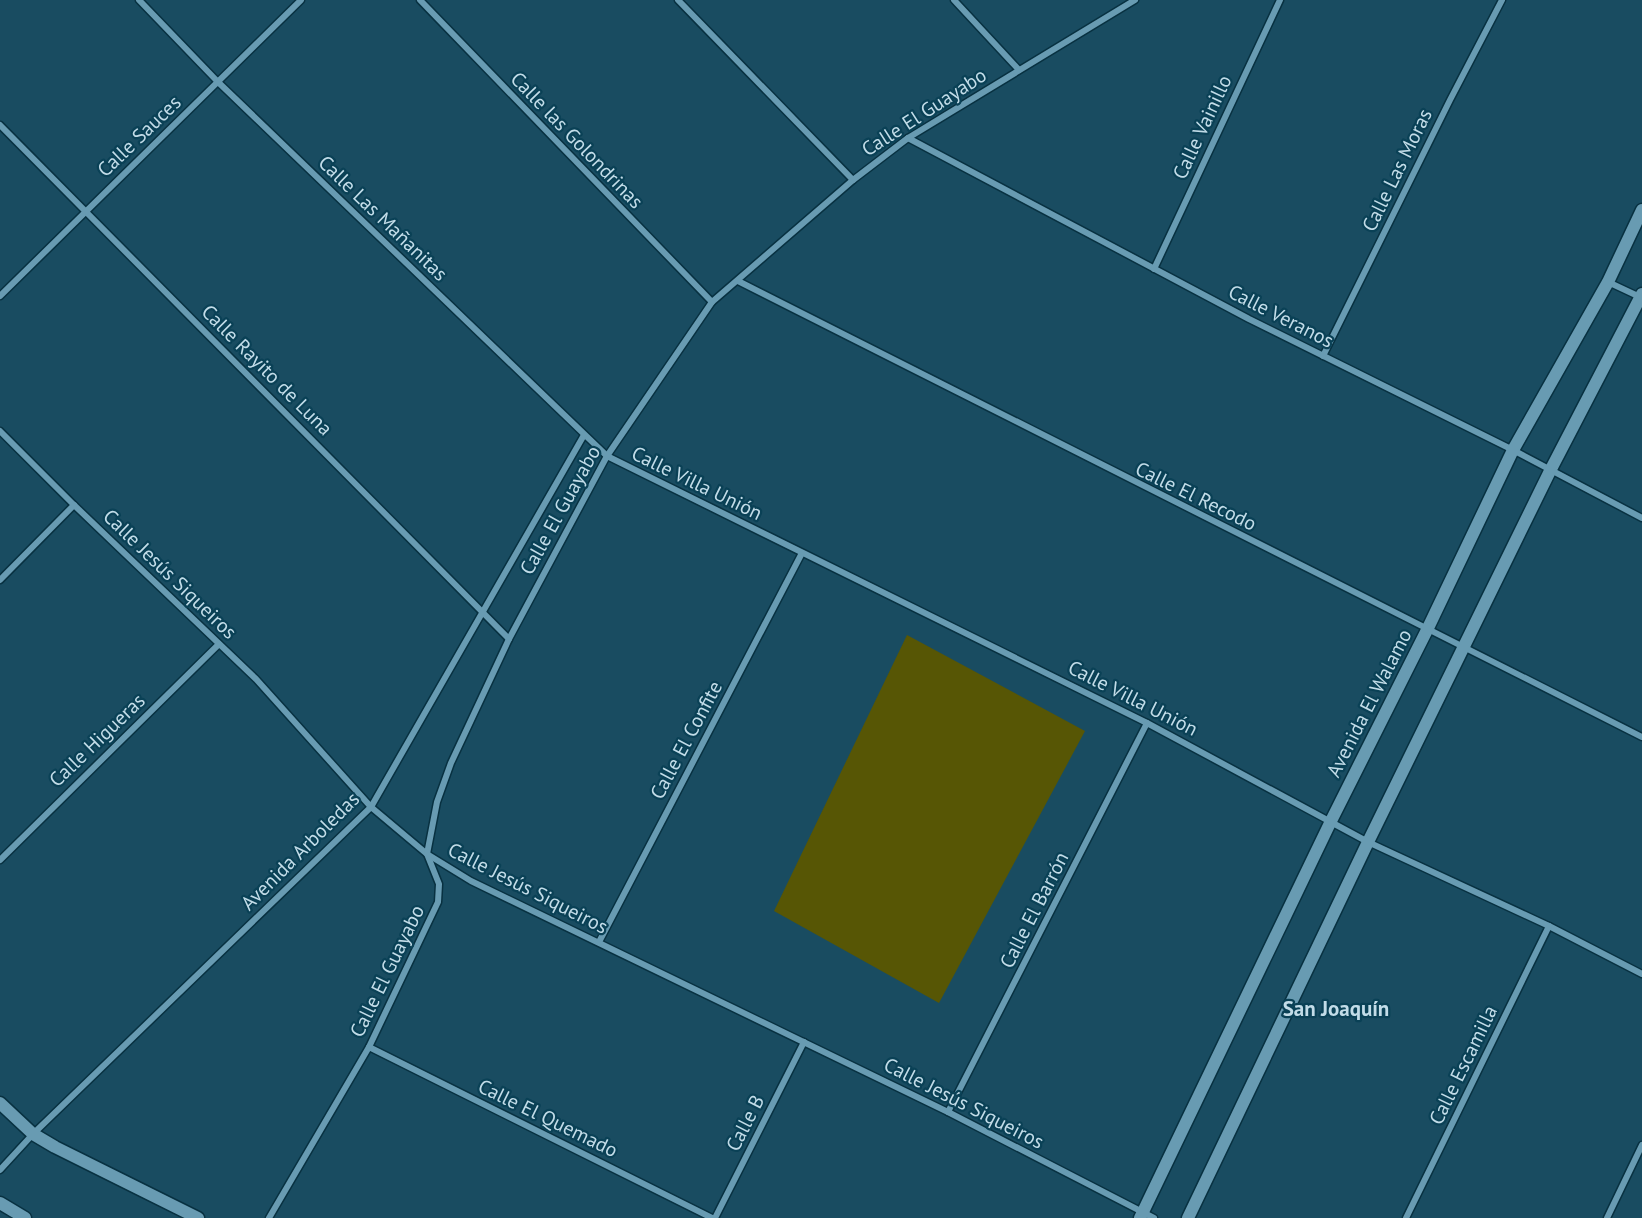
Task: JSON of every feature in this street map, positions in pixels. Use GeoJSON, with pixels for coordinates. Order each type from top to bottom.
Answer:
{"type":"FeatureCollection","features":[{"type":"Feature","properties":{"kind":"street","name":"Calle Las Mañanitas"},"geometry":{"type":"LineString","coordinates":[[139,0],[218,82],[607,456]]}},
{"type":"Feature","properties":{"kind":"street","name":"Calle Sauces"},"geometry":{"type":"LineString","coordinates":[[0,296],[301,0]]}},
{"type":"Feature","properties":{"kind":"street","name":"Calle las Golondrinas"},"geometry":{"type":"LineString","coordinates":[[420,0],[712,302]]}},
{"type":"Feature","properties":{"kind":"street"},"geometry":{"type":"LineString","coordinates":[[678,0],[853,180]]}},
{"type":"Feature","properties":{"kind":"street"},"geometry":{"type":"LineString","coordinates":[[954,0],[1019,70]]}},
{"type":"Feature","properties":{"kind":"street","name":"Calle El Guayabo"},"geometry":{"type":"LineString","coordinates":[[269,1218],[369,1047],[438,902],[439,884],[427,854],[437,802],[451,763],[509,639],[607,456],[712,302],[853,180],[908,138],[1135,0]]}},
{"type":"Feature","properties":{"kind":"street","name":"Calle Vainillo"},"geometry":{"type":"LineString","coordinates":[[1154,269],[1280,0]]}},
{"type":"Feature","properties":{"kind":"street","name":"Calle Las Moras"},"geometry":{"type":"LineString","coordinates":[[1323,356],[1502,0]]}},
{"type":"Feature","properties":{"kind":"street","name":"Calle Rayito de Luna"},"geometry":{"type":"LineString","coordinates":[[0,125],[509,639]]}},
{"type":"Feature","properties":{"kind":"street","name":"Calle Veranos"},"geometry":{"type":"LineString","coordinates":[[908,138],[1154,269],[1513,450],[1642,518]]}},
{"type":"Feature","properties":{"kind":"street","name":"Avenida El Walamo"},"geometry":{"type":"LineString","coordinates":[[1146,1216],[1331,821],[1428,628],[1513,450],[1608,282],[1642,210]]}},
{"type":"Feature","properties":{"kind":"street","name":"Calle El Recodo"},"geometry":{"type":"LineString","coordinates":[[738,281],[1083,458],[1428,628],[1642,737]]}},
{"type":"Feature","properties":{"kind":"street"},"geometry":{"type":"LineString","coordinates":[[1188,1218],[1368,842],[1550,471],[1642,296],[1608,282]]}},
{"type":"Feature","properties":{"kind":"street","name":"Calle Jesús Siqueiros"},"geometry":{"type":"LineString","coordinates":[[0,431],[256,679],[371,807],[427,854],[471,880],[948,1113],[1146,1216]]}},
{"type":"Feature","properties":{"kind":"street","name":"Avenida Arboledas"},"geometry":{"type":"LineString","coordinates":[[0,1170],[33,1134],[371,807],[584,435]]}},
{"type":"Feature","properties":{"kind":"street","name":"Calle Villa Unión"},"geometry":{"type":"LineString","coordinates":[[607,456],[1147,723],[1368,842],[1549,926],[1642,974]]}},
{"type":"Feature","properties":{"kind":"street"},"geometry":{"type":"LineString","coordinates":[[0,580],[74,505]]}},
{"type":"Feature","properties":{"kind":"street","name":"Calle El Confite"},"geometry":{"type":"LineString","coordinates":[[599,942],[802,553]]}},
{"type":"Feature","properties":{"kind":"street","name":"Calle Higueras"},"geometry":{"type":"LineString","coordinates":[[0,860],[219,644]]}},
{"type":"Feature","properties":{"kind":"street","name":"Calle El Barrón"},"geometry":{"type":"LineString","coordinates":[[948,1113],[1147,723]]}},
{"type":"Feature","properties":{"kind":"street","name":"Calle Escamilla"},"geometry":{"type":"LineString","coordinates":[[1406,1218],[1549,926]]}},
{"type":"Feature","properties":{"kind":"street","name":"Calle B"},"geometry":{"type":"LineString","coordinates":[[714,1218],[804,1042]]}},
{"type":"Feature","properties":{"kind":"street","name":"Calle El Quemado"},"geometry":{"type":"LineString","coordinates":[[369,1047],[714,1218]]}},
{"type":"Feature","properties":{"kind":"street"},"geometry":{"type":"LineString","coordinates":[[0,1103],[33,1134],[55,1147],[198,1218]]}},
{"type":"Feature","properties":{"kind":"street"},"geometry":{"type":"LineString","coordinates":[[1607,1218],[1642,1144]]}},
{"type":"Feature","properties":{"kind":"street"},"geometry":{"type":"LineString","coordinates":[[0,1203],[25,1218]]}},
{"type":"Feature","properties":{"kind":"shaded area"},"geometry":{"type":"Polygon","coordinates":[[[907,635],[1085,731],[939,1003],[774,911],[907,635]]]}},
{"type":"Feature","properties":{"kind":"district","name":"San Joaquín"},"geometry":{"type":"Point","coordinates":[1336,1009]}}]}
